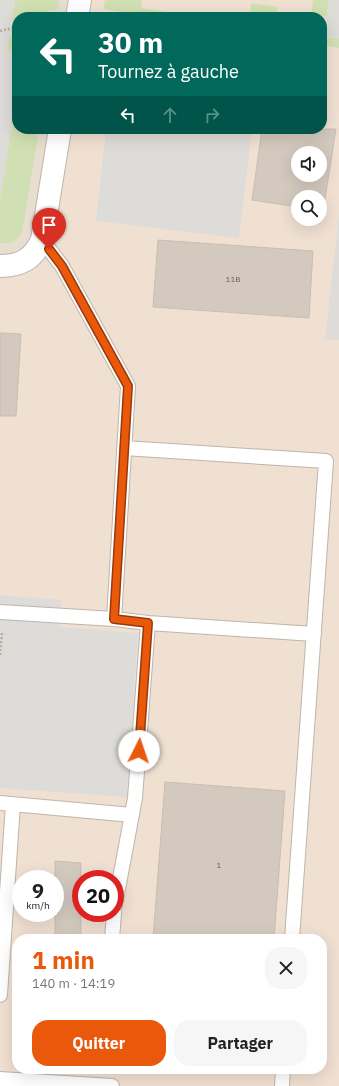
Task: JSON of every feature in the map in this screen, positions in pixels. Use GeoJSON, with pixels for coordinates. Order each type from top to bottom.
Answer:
{"type":"FeatureCollection","features":[{"type":"Feature","properties":{"kind":"street"},"geometry":{"type":"LineString","coordinates":[[78,12],[80,0]]}},
{"type":"Feature","properties":{"kind":"street"},"geometry":{"type":"LineString","coordinates":[[0,266],[15,265],[25,261],[31,257],[42,240],[59,134]]}},
{"type":"Feature","properties":{"kind":"lane"},"geometry":{"type":"LineString","coordinates":[[42,240],[62,266],[128,386],[114,619]]}},
{"type":"Feature","properties":{"kind":"lane"},"geometry":{"type":"LineString","coordinates":[[124,448],[326,461],[292,934]]}},
{"type":"Feature","properties":{"kind":"lane"},"geometry":{"type":"LineString","coordinates":[[0,612],[314,634]]}},
{"type":"Feature","properties":{"kind":"lane"},"geometry":{"type":"LineString","coordinates":[[122,870],[136,790],[148,623]]}},
{"type":"Feature","properties":{"kind":"lane"},"geometry":{"type":"LineString","coordinates":[[0,996],[7,803],[132,815]]}},
{"type":"Feature","properties":{"kind":"lane"},"geometry":{"type":"LineString","coordinates":[[112,934],[113,922]]}},
{"type":"Feature","properties":{"kind":"lane"},"geometry":{"type":"LineString","coordinates":[[282,1086],[283,1074]]}},
{"type":"Feature","properties":{"kind":"lane"},"geometry":{"type":"LineString","coordinates":[[0,1079],[112,1086]]}},
{"type":"Feature","properties":{"kind":"path"},"geometry":{"type":"LineString","coordinates":[[0,31],[12,28]]}},
{"type":"Feature","properties":{"kind":"shaded area"},"geometry":{"type":"Polygon","coordinates":[[[0,0],[89,0],[88,12],[12,12],[12,134],[69,134],[54,231],[43,260],[30,271],[8,276],[0,276],[0,0]]]}},
{"type":"Feature","properties":{"kind":"shaded area"},"geometry":{"type":"Polygon","coordinates":[[[0,0],[15,0],[7,50],[12,51],[12,124],[0,200],[0,0]]]}},
{"type":"Feature","properties":{"kind":"shaded area"},"geometry":{"type":"Polygon","coordinates":[[[89,0],[339,0],[339,1086],[0,1086],[0,276],[68,134],[327,134],[327,12],[88,12],[89,0]]]}},
{"type":"Feature","properties":{"kind":"shaded area"},"geometry":{"type":"Polygon","coordinates":[[[329,0],[339,0],[339,39],[327,37],[327,15],[329,0]]]}},
{"type":"Feature","properties":{"kind":"shaded area"},"geometry":{"type":"Polygon","coordinates":[[[105,134],[251,134],[239,238],[96,221],[105,134]]]}},
{"type":"Feature","properties":{"kind":"shaded area"},"geometry":{"type":"Polygon","coordinates":[[[339,215],[339,340],[325,339],[339,215]]]}},
{"type":"Feature","properties":{"kind":"shaded area"},"geometry":{"type":"Polygon","coordinates":[[[0,595],[61,600],[59,627],[138,633],[127,797],[0,788],[0,595]]]}},
{"type":"Feature","properties":{"kind":"green space"},"geometry":{"type":"Polygon","coordinates":[[[15,0],[60,0],[58,9],[46,12],[13,12],[15,0]]]}},
{"type":"Feature","properties":{"kind":"green space"},"geometry":{"type":"Polygon","coordinates":[[[105,0],[142,0],[141,8],[166,12],[121,12],[103,9],[105,0]]]}},
{"type":"Feature","properties":{"kind":"green space"},"geometry":{"type":"Polygon","coordinates":[[[313,0],[329,0],[327,17],[327,12],[311,12],[313,0]]]}},
{"type":"Feature","properties":{"kind":"green space"},"geometry":{"type":"Polygon","coordinates":[[[251,3],[277,7],[276,12],[250,12],[251,3]]]}},
{"type":"Feature","properties":{"kind":"green space"},"geometry":{"type":"Polygon","coordinates":[[[12,37],[12,51],[7,50],[9,38],[12,37]]]}},
{"type":"Feature","properties":{"kind":"green space"},"geometry":{"type":"Polygon","coordinates":[[[327,37],[339,39],[339,48],[327,46],[327,37]]]}},
{"type":"Feature","properties":{"kind":"green space"},"geometry":{"type":"Polygon","coordinates":[[[12,124],[12,134],[38,134],[22,233],[13,242],[0,243],[0,200],[12,124]]]}},
{"type":"Feature","properties":{"kind":"building"},"geometry":{"type":"Polygon","coordinates":[[[327,129],[336,129],[326,190],[291,190],[291,206],[252,200],[261,134],[327,134],[327,129]]]}},
{"type":"Feature","properties":{"kind":"building"},"geometry":{"type":"Polygon","coordinates":[[[158,240],[313,251],[309,318],[153,307],[158,240]]]}},
{"type":"Feature","properties":{"kind":"building"},"geometry":{"type":"Polygon","coordinates":[[[0,333],[21,334],[16,416],[0,416],[0,333]]]}},
{"type":"Feature","properties":{"kind":"building"},"geometry":{"type":"Polygon","coordinates":[[[165,782],[285,791],[274,934],[153,934],[165,782]]]}},
{"type":"Feature","properties":{"kind":"building"},"geometry":{"type":"Polygon","coordinates":[[[55,861],[81,863],[81,870],[72,870],[72,922],[81,922],[81,934],[55,934],[55,922],[64,922],[64,870],[55,870],[55,861]]]}},
{"type":"Feature","properties":{"kind":"route"},"geometry":{"type":"LineString","coordinates":[[49,249],[62,266],[128,386],[114,619],[148,623],[139,751]]}}]}
